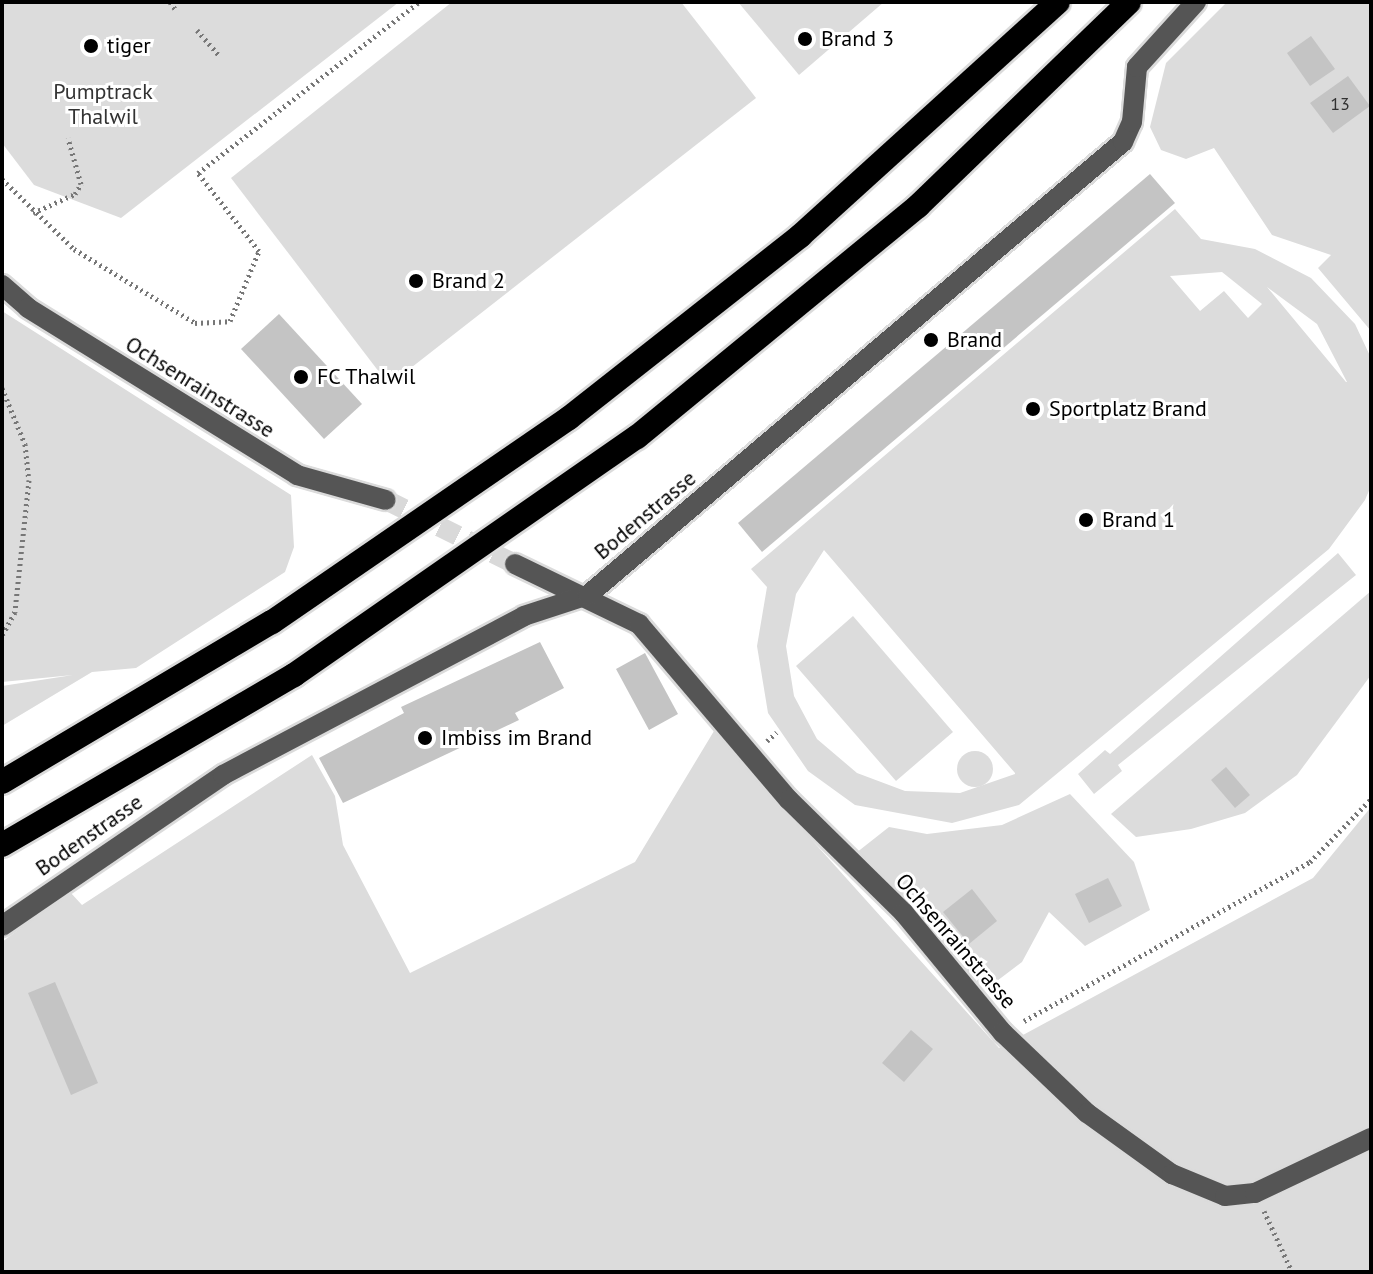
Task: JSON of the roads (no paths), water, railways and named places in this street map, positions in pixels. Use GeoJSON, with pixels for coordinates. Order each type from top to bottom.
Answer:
{"type":"FeatureCollection","features":[{"type":"Feature","properties":{"kind":"highway"},"geometry":{"type":"LineString","coordinates":[[2,782],[272,622],[569,418],[800,236],[1058,2]]}},
{"type":"Feature","properties":{"kind":"highway"},"geometry":{"type":"LineString","coordinates":[[2,845],[294,675],[637,437],[918,206],[1129,2]]}},
{"type":"Feature","properties":{"kind":"street","name":"Bodenstrasse"},"geometry":{"type":"LineString","coordinates":[[2,926],[223,775],[524,616],[588,595],[1123,142],[1137,67],[1196,2]]}},
{"type":"Feature","properties":{"kind":"street","name":"Ochsenrainstrasse"},"geometry":{"type":"LineString","coordinates":[[2,285],[297,475],[386,500]]}},
{"type":"Feature","properties":{"kind":"street","name":"Ochsenrainstrasse"},"geometry":{"type":"LineString","coordinates":[[515,564],[588,595],[639,624],[789,800],[904,913],[1003,1033],[1087,1113],[1172,1174],[1225,1196],[1255,1193],[1371,1138]]}},
{"type":"Feature","properties":{"kind":"tunnel"},"geometry":{"type":"LineString","coordinates":[[386,500],[515,564]]}},
{"type":"Feature","properties":{"kind":"place","name":"Brand 3"},"geometry":{"type":"Point","coordinates":[805,39]}},
{"type":"Feature","properties":{"kind":"place","name":"tiger"},"geometry":{"type":"Point","coordinates":[91,46]}},
{"type":"Feature","properties":{"kind":"place","name":"Brand 2"},"geometry":{"type":"Point","coordinates":[416,281]}},
{"type":"Feature","properties":{"kind":"place","name":"Brand"},"geometry":{"type":"Point","coordinates":[931,340]}},
{"type":"Feature","properties":{"kind":"place","name":"FC Thalwil"},"geometry":{"type":"Point","coordinates":[301,377]}},
{"type":"Feature","properties":{"kind":"place","name":"Sportplatz Brand"},"geometry":{"type":"Point","coordinates":[1033,409]}},
{"type":"Feature","properties":{"kind":"place","name":"Brand 1"},"geometry":{"type":"Point","coordinates":[1086,520]}},
{"type":"Feature","properties":{"kind":"place","name":"Imbiss im Brand"},"geometry":{"type":"Point","coordinates":[425,738]}},
{"type":"Feature","properties":{"kind":"park label","name":"Pumptrack Thalwil"},"geometry":{"type":"Point","coordinates":[103,104]}}]}
